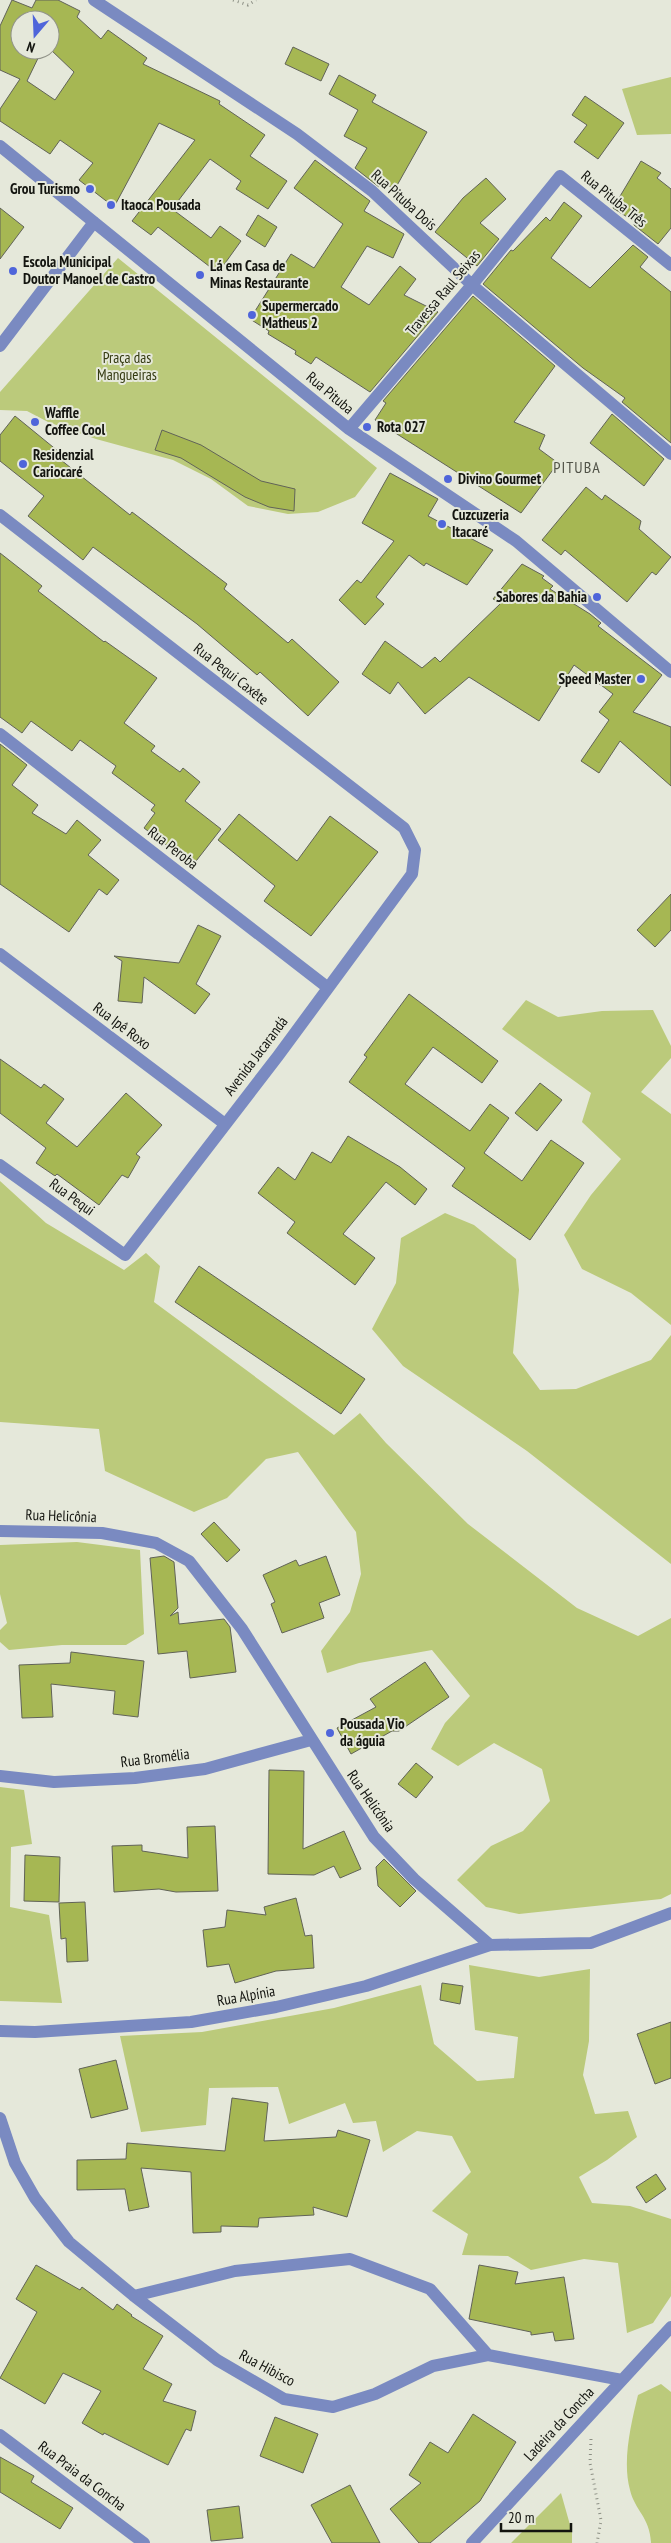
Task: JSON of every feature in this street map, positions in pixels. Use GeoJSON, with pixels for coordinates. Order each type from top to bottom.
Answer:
{"type":"FeatureCollection","features":[{"type":"Feature","properties":{"kind":"street","name":"Rua Pituba Dois"},"geometry":{"type":"LineString","coordinates":[[94,0],[297,134],[372,191],[472,285],[671,454]]}},
{"type":"Feature","properties":{"kind":"street","name":"Rua Pituba"},"geometry":{"type":"LineString","coordinates":[[0,146],[349,429],[516,541],[669,667]]}},
{"type":"Feature","properties":{"kind":"street","name":"Travessa Raul Seixas"},"geometry":{"type":"LineString","coordinates":[[349,429],[472,285],[560,176]]}},
{"type":"Feature","properties":{"kind":"street","name":"Rua Pituba Três"},"geometry":{"type":"LineString","coordinates":[[560,176],[671,265]]}},
{"type":"Feature","properties":{"kind":"street"},"geometry":{"type":"LineString","coordinates":[[0,346],[94,222]]}},
{"type":"Feature","properties":{"kind":"street","name":"Rua Pequi Caxête"},"geometry":{"type":"LineString","coordinates":[[0,515],[404,828],[415,850],[412,874]]}},
{"type":"Feature","properties":{"kind":"street","name":"Rua Peroba"},"geometry":{"type":"LineString","coordinates":[[0,734],[327,987]]}},
{"type":"Feature","properties":{"kind":"street","name":"Avenida Jacarandá"},"geometry":{"type":"LineString","coordinates":[[125,1255],[412,874]]}},
{"type":"Feature","properties":{"kind":"street","name":"Rua Ipê Roxo"},"geometry":{"type":"LineString","coordinates":[[0,954],[225,1124]]}},
{"type":"Feature","properties":{"kind":"street","name":"Rua Pequi"},"geometry":{"type":"LineString","coordinates":[[0,1165],[125,1255]]}},
{"type":"Feature","properties":{"kind":"street","name":"Rua Helicônia"},"geometry":{"type":"LineString","coordinates":[[0,1531],[102,1533],[156,1543],[189,1561],[242,1629],[374,1837],[414,1879],[490,1945]]}},
{"type":"Feature","properties":{"kind":"street","name":"Rua Bromélia"},"geometry":{"type":"LineString","coordinates":[[0,1776],[54,1782],[135,1778],[205,1769],[311,1740]]}},
{"type":"Feature","properties":{"kind":"street"},"geometry":{"type":"LineString","coordinates":[[490,1945],[591,1943],[671,1913]]}},
{"type":"Feature","properties":{"kind":"street","name":"Rua Alpínia"},"geometry":{"type":"LineString","coordinates":[[0,2031],[34,2032],[191,2022],[276,2007],[366,1986],[490,1945]]}},
{"type":"Feature","properties":{"kind":"street","name":"Rua Hibisco"},"geometry":{"type":"LineString","coordinates":[[0,2118],[15,2163],[35,2198],[69,2242],[134,2296],[217,2360],[284,2399],[333,2407],[375,2394],[434,2366],[488,2354],[622,2380]]}},
{"type":"Feature","properties":{"kind":"street"},"geometry":{"type":"LineString","coordinates":[[134,2296],[235,2271],[350,2259],[430,2289],[488,2354]]}},
{"type":"Feature","properties":{"kind":"street","name":"Ladeira da Concha"},"geometry":{"type":"LineString","coordinates":[[472,2543],[671,2327]]}},
{"type":"Feature","properties":{"kind":"street","name":"Rua Praia da Concha"},"geometry":{"type":"LineString","coordinates":[[0,2435],[144,2543]]}},
{"type":"Feature","properties":{"kind":"path"},"geometry":{"type":"LineString","coordinates":[[233,0],[248,5],[256,0]]}},
{"type":"Feature","properties":{"kind":"path"},"geometry":{"type":"LineString","coordinates":[[592,2411],[590,2463],[601,2520],[597,2543]]}},
{"type":"Feature","properties":{"kind":"green space"},"geometry":{"type":"Polygon","coordinates":[[[671,77],[671,134],[637,135],[622,89],[671,77]]]}},
{"type":"Feature","properties":{"kind":"green space","name":"Praça das Mangueiras"},"geometry":{"type":"Polygon","coordinates":[[[118,258],[377,468],[355,497],[318,512],[288,514],[248,506],[211,479],[173,460],[96,439],[48,422],[27,411],[0,410],[0,392],[118,258]]]}},
{"type":"Feature","properties":{"kind":"green space"},"geometry":{"type":"Polygon","coordinates":[[[526,1000],[558,1017],[602,1011],[653,1010],[671,1046],[671,1058],[641,1092],[671,1114],[671,1325],[631,1293],[582,1269],[564,1235],[591,1195],[621,1159],[582,1122],[591,1093],[502,1029],[526,1000]]]}},
{"type":"Feature","properties":{"kind":"green space"},"geometry":{"type":"Polygon","coordinates":[[[0,1181],[46,1223],[124,1270],[146,1253],[160,1266],[154,1302],[334,1435],[360,1413],[386,1443],[468,1524],[577,1608],[638,1636],[671,1618],[671,1894],[661,1899],[519,1914],[486,1907],[457,1880],[491,1846],[523,1831],[550,1801],[542,1769],[494,1743],[458,1766],[431,1749],[445,1723],[470,1696],[432,1650],[359,1663],[327,1673],[321,1651],[350,1612],[361,1574],[356,1532],[298,1452],[266,1459],[227,1498],[194,1512],[105,1471],[99,1429],[0,1422],[0,1181]]]}},
{"type":"Feature","properties":{"kind":"green space"},"geometry":{"type":"Polygon","coordinates":[[[445,1213],[474,1225],[516,1259],[519,1290],[513,1353],[540,1390],[576,1389],[651,1360],[671,1335],[671,1564],[527,1451],[403,1366],[372,1329],[396,1283],[401,1238],[445,1213]]]}},
{"type":"Feature","properties":{"kind":"green space"},"geometry":{"type":"Polygon","coordinates":[[[77,1542],[140,1550],[144,1634],[126,1645],[62,1645],[9,1650],[0,1642],[0,1630],[7,1623],[0,1594],[0,1545],[77,1542]]]}},
{"type":"Feature","properties":{"kind":"green space"},"geometry":{"type":"Polygon","coordinates":[[[0,1787],[24,1790],[32,1844],[11,1847],[10,1907],[49,1915],[62,2003],[0,2001],[0,1787]]]}},
{"type":"Feature","properties":{"kind":"green space"},"geometry":{"type":"Polygon","coordinates":[[[469,1965],[539,1977],[590,1969],[589,2041],[583,2075],[595,2114],[628,2111],[637,2137],[607,2160],[579,2177],[592,2203],[630,2206],[671,2219],[671,2296],[653,2323],[627,2333],[618,2263],[584,2259],[531,2270],[508,2256],[462,2255],[468,2234],[432,2211],[471,2172],[452,2136],[417,2131],[383,2152],[376,2121],[353,2123],[345,2103],[289,2124],[278,2087],[209,2088],[206,2125],[141,2132],[120,2036],[202,2032],[334,2008],[421,1985],[434,2044],[477,2081],[514,2078],[518,2037],[475,2030],[469,1965]]]}},
{"type":"Feature","properties":{"kind":"green space"},"geometry":{"type":"Polygon","coordinates":[[[661,2384],[671,2392],[671,2543],[651,2543],[648,2527],[630,2490],[627,2455],[630,2430],[638,2395],[661,2384]]]}},
{"type":"Feature","properties":{"kind":"green space"},"geometry":{"type":"Polygon","coordinates":[[[561,2493],[572,2532],[572,2543],[511,2543],[561,2493]]]}},
{"type":"Feature","properties":{"kind":"building"},"geometry":{"type":"Polygon","coordinates":[[[12,0],[32,8],[36,0],[58,0],[80,11],[77,17],[101,39],[108,30],[147,58],[143,64],[220,101],[219,104],[265,135],[250,156],[287,181],[268,209],[236,189],[241,181],[210,159],[172,209],[211,238],[220,226],[241,241],[218,273],[158,227],[151,235],[132,221],[195,140],[159,123],[114,207],[79,180],[93,163],[60,140],[50,154],[0,121],[0,109],[20,79],[0,70],[0,26],[12,0]]]}},
{"type":"Feature","properties":{"kind":"building"},"geometry":{"type":"Polygon","coordinates":[[[293,47],[329,64],[321,81],[285,64],[293,47]]]}},
{"type":"Feature","properties":{"kind":"building"},"geometry":{"type":"Polygon","coordinates":[[[339,75],[376,95],[372,102],[427,132],[395,189],[382,182],[379,187],[355,168],[367,148],[344,136],[358,110],[329,94],[339,75]]]}},
{"type":"Feature","properties":{"kind":"building"},"geometry":{"type":"Polygon","coordinates":[[[585,96],[624,123],[598,159],[574,142],[587,125],[572,115],[585,96]]]}},
{"type":"Feature","properties":{"kind":"building"},"geometry":{"type":"Polygon","coordinates":[[[315,160],[370,201],[364,211],[404,234],[393,258],[367,246],[341,287],[369,305],[400,266],[416,279],[404,295],[438,312],[370,392],[316,357],[311,364],[295,354],[296,351],[268,334],[269,331],[250,319],[291,254],[314,268],[343,224],[294,188],[315,160]]]}},
{"type":"Feature","properties":{"kind":"building"},"geometry":{"type":"Polygon","coordinates":[[[641,161],[661,173],[657,178],[671,189],[671,228],[658,244],[634,225],[635,222],[613,208],[641,161]]]}},
{"type":"Feature","properties":{"kind":"building"},"geometry":{"type":"Polygon","coordinates":[[[486,178],[506,199],[480,223],[499,239],[477,266],[435,232],[463,198],[486,178]]]}},
{"type":"Feature","properties":{"kind":"building"},"geometry":{"type":"Polygon","coordinates":[[[564,202],[582,216],[551,258],[590,288],[633,245],[648,257],[640,267],[671,292],[671,443],[622,402],[625,398],[583,368],[483,284],[511,250],[513,251],[546,217],[550,221],[564,202]]]}},
{"type":"Feature","properties":{"kind":"building"},"geometry":{"type":"Polygon","coordinates":[[[0,208],[24,227],[0,259],[0,208]]]}},
{"type":"Feature","properties":{"kind":"building"},"geometry":{"type":"Polygon","coordinates":[[[258,215],[277,227],[265,247],[246,235],[258,215]]]}},
{"type":"Feature","properties":{"kind":"building"},"geometry":{"type":"Polygon","coordinates":[[[473,296],[555,366],[514,422],[545,435],[539,449],[558,463],[521,513],[375,420],[386,403],[383,401],[473,296]]]}},
{"type":"Feature","properties":{"kind":"building"},"geometry":{"type":"Polygon","coordinates":[[[612,414],[664,459],[644,486],[590,443],[612,414]]]}},
{"type":"Feature","properties":{"kind":"building"},"geometry":{"type":"Polygon","coordinates":[[[15,416],[64,456],[61,460],[130,515],[132,512],[227,584],[224,589],[288,643],[292,639],[339,682],[308,716],[260,672],[257,675],[197,624],[93,547],[83,560],[28,516],[44,496],[0,461],[0,435],[15,416]]]}},
{"type":"Feature","properties":{"kind":"building"},"geometry":{"type":"Polygon","coordinates":[[[162,430],[201,445],[261,481],[295,489],[294,511],[269,507],[245,497],[181,458],[155,450],[162,430]]]}},
{"type":"Feature","properties":{"kind":"building"},"geometry":{"type":"Polygon","coordinates":[[[390,473],[438,499],[428,516],[493,550],[467,585],[426,563],[424,566],[409,555],[376,597],[384,604],[365,625],[339,600],[357,580],[361,583],[394,541],[362,523],[390,473]]]}},
{"type":"Feature","properties":{"kind":"building"},"geometry":{"type":"Polygon","coordinates":[[[586,487],[602,500],[605,495],[641,521],[639,529],[671,557],[656,575],[652,572],[627,602],[565,550],[561,555],[542,540],[586,487]]]}},
{"type":"Feature","properties":{"kind":"building"},"geometry":{"type":"Polygon","coordinates":[[[0,553],[42,586],[38,591],[104,642],[157,678],[124,723],[155,746],[151,751],[180,772],[183,768],[200,782],[185,801],[221,829],[193,865],[144,828],[155,813],[151,810],[155,805],[112,773],[116,766],[80,740],[72,751],[31,721],[22,733],[0,717],[0,553]]]}},
{"type":"Feature","properties":{"kind":"building"},"geometry":{"type":"Polygon","coordinates":[[[522,564],[544,576],[542,578],[553,586],[550,589],[590,614],[601,623],[598,626],[662,675],[633,712],[671,727],[671,786],[620,741],[599,773],[581,761],[609,720],[599,712],[613,694],[574,665],[539,721],[469,677],[425,714],[398,682],[390,694],[362,674],[385,641],[422,668],[435,657],[440,662],[501,603],[493,599],[522,564]]]}},
{"type":"Feature","properties":{"kind":"building"},"geometry":{"type":"Polygon","coordinates":[[[0,744],[27,765],[12,785],[38,805],[32,813],[66,834],[77,820],[101,840],[88,855],[119,880],[107,895],[99,889],[69,932],[0,884],[0,744]]]}},
{"type":"Feature","properties":{"kind":"building"},"geometry":{"type":"Polygon","coordinates":[[[239,814],[297,861],[330,816],[378,852],[311,936],[264,901],[275,886],[218,840],[239,814]]]}},
{"type":"Feature","properties":{"kind":"building"},"geometry":{"type":"Polygon","coordinates":[[[671,894],[671,930],[655,947],[637,930],[671,894]]]}},
{"type":"Feature","properties":{"kind":"building"},"geometry":{"type":"Polygon","coordinates":[[[198,925],[221,936],[196,984],[210,994],[195,1014],[144,977],[142,1003],[118,1001],[122,961],[114,956],[179,963],[198,925]]]}},
{"type":"Feature","properties":{"kind":"building"},"geometry":{"type":"Polygon","coordinates":[[[409,994],[498,1061],[482,1083],[433,1047],[405,1084],[470,1131],[490,1104],[509,1118],[484,1153],[522,1181],[551,1140],[584,1163],[530,1240],[452,1186],[465,1168],[349,1082],[367,1057],[364,1055],[409,994]]]}},
{"type":"Feature","properties":{"kind":"building"},"geometry":{"type":"Polygon","coordinates":[[[0,1059],[41,1088],[44,1084],[64,1099],[46,1123],[77,1147],[126,1093],[162,1125],[136,1154],[140,1157],[128,1178],[122,1175],[99,1205],[57,1174],[55,1176],[36,1163],[46,1148],[0,1113],[0,1059]]]}},
{"type":"Feature","properties":{"kind":"building"},"geometry":{"type":"Polygon","coordinates":[[[540,1083],[562,1100],[537,1131],[515,1113],[540,1083]]]}},
{"type":"Feature","properties":{"kind":"building"},"geometry":{"type":"Polygon","coordinates":[[[348,1136],[400,1167],[427,1189],[415,1205],[386,1182],[343,1234],[375,1258],[355,1285],[287,1233],[295,1222],[258,1193],[278,1167],[295,1180],[312,1152],[331,1163],[348,1136]]]}},
{"type":"Feature","properties":{"kind":"building"},"geometry":{"type":"Polygon","coordinates":[[[199,1266],[365,1379],[341,1414],[175,1302],[199,1266]]]}},
{"type":"Feature","properties":{"kind":"building"},"geometry":{"type":"Polygon","coordinates":[[[214,1522],[240,1550],[227,1562],[201,1534],[214,1522]]]}},
{"type":"Feature","properties":{"kind":"building"},"geometry":{"type":"Polygon","coordinates":[[[164,1556],[174,1562],[178,1608],[170,1616],[178,1612],[179,1624],[224,1619],[230,1627],[236,1672],[190,1678],[187,1651],[158,1654],[150,1558],[164,1556]]]}},
{"type":"Feature","properties":{"kind":"building"},"geometry":{"type":"Polygon","coordinates":[[[326,1556],[340,1595],[319,1603],[324,1618],[282,1633],[271,1604],[275,1602],[263,1575],[296,1560],[299,1566],[326,1556]]]}},
{"type":"Feature","properties":{"kind":"building"},"geometry":{"type":"Polygon","coordinates":[[[71,1652],[144,1661],[138,1717],[113,1714],[115,1691],[51,1684],[53,1717],[22,1718],[19,1665],[70,1663],[71,1652]]]}},
{"type":"Feature","properties":{"kind":"building"},"geometry":{"type":"Polygon","coordinates":[[[425,1662],[449,1697],[399,1731],[392,1731],[351,1754],[337,1728],[376,1707],[370,1699],[425,1662]]]}},
{"type":"Feature","properties":{"kind":"building"},"geometry":{"type":"Polygon","coordinates":[[[416,1763],[433,1777],[416,1798],[398,1784],[416,1763]]]}},
{"type":"Feature","properties":{"kind":"building"},"geometry":{"type":"Polygon","coordinates":[[[269,1770],[304,1771],[303,1849],[344,1831],[361,1869],[340,1878],[334,1866],[314,1875],[268,1874],[269,1770]]]}},
{"type":"Feature","properties":{"kind":"building"},"geometry":{"type":"Polygon","coordinates":[[[215,1826],[218,1891],[176,1892],[159,1889],[114,1892],[112,1846],[142,1845],[142,1851],[188,1858],[187,1827],[215,1826]]]}},
{"type":"Feature","properties":{"kind":"building"},"geometry":{"type":"Polygon","coordinates":[[[25,1855],[60,1857],[59,1902],[24,1901],[25,1855]]]}},
{"type":"Feature","properties":{"kind":"building"},"geometry":{"type":"Polygon","coordinates":[[[384,1859],[416,1891],[400,1907],[378,1886],[376,1867],[384,1859]]]}},
{"type":"Feature","properties":{"kind":"building"},"geometry":{"type":"Polygon","coordinates":[[[296,1898],[305,1936],[312,1935],[314,1968],[276,1971],[235,1983],[229,1964],[207,1967],[203,1930],[225,1927],[227,1910],[266,1915],[264,1907],[296,1898]]]}},
{"type":"Feature","properties":{"kind":"building"},"geometry":{"type":"Polygon","coordinates":[[[85,1902],[88,1961],[67,1962],[66,1938],[61,1939],[59,1903],[85,1902]]]}},
{"type":"Feature","properties":{"kind":"building"},"geometry":{"type":"Polygon","coordinates":[[[442,1983],[463,1986],[460,2004],[440,2000],[442,1983]]]}},
{"type":"Feature","properties":{"kind":"building"},"geometry":{"type":"Polygon","coordinates":[[[671,2022],[671,2078],[655,2084],[637,2034],[671,2022]]]}},
{"type":"Feature","properties":{"kind":"building"},"geometry":{"type":"Polygon","coordinates":[[[116,2060],[128,2109],[91,2118],[79,2069],[116,2060]]]}},
{"type":"Feature","properties":{"kind":"building"},"geometry":{"type":"Polygon","coordinates":[[[232,2098],[268,2103],[264,2141],[336,2137],[338,2130],[370,2140],[347,2217],[313,2207],[314,2215],[259,2218],[258,2227],[221,2226],[221,2232],[193,2233],[191,2172],[141,2168],[149,2207],[129,2211],[125,2189],[77,2190],[77,2160],[126,2159],[127,2143],[225,2151],[232,2098]]]}},
{"type":"Feature","properties":{"kind":"building"},"geometry":{"type":"Polygon","coordinates":[[[656,2174],[666,2189],[646,2203],[636,2187],[656,2174]]]}},
{"type":"Feature","properties":{"kind":"building"},"geometry":{"type":"Polygon","coordinates":[[[36,2265],[80,2290],[82,2287],[113,2310],[117,2304],[131,2316],[163,2336],[143,2369],[172,2384],[163,2401],[196,2411],[191,2431],[186,2429],[168,2465],[104,2433],[103,2435],[82,2423],[101,2391],[63,2373],[45,2404],[0,2378],[37,2312],[16,2299],[36,2265]]]}},
{"type":"Feature","properties":{"kind":"building"},"geometry":{"type":"Polygon","coordinates":[[[479,2265],[518,2272],[515,2284],[564,2277],[574,2339],[555,2341],[553,2332],[531,2335],[531,2332],[469,2319],[479,2265]]]}},
{"type":"Feature","properties":{"kind":"building"},"geometry":{"type":"Polygon","coordinates":[[[473,2414],[516,2442],[480,2501],[430,2543],[419,2543],[390,2509],[421,2483],[409,2475],[430,2442],[448,2453],[473,2414]]]}},
{"type":"Feature","properties":{"kind":"building"},"geometry":{"type":"Polygon","coordinates":[[[275,2417],[318,2434],[303,2473],[260,2456],[275,2417]]]}},
{"type":"Feature","properties":{"kind":"building"},"geometry":{"type":"Polygon","coordinates":[[[0,2457],[34,2476],[31,2482],[73,2508],[60,2529],[0,2492],[0,2457]]]}},
{"type":"Feature","properties":{"kind":"building"},"geometry":{"type":"Polygon","coordinates":[[[350,2485],[380,2543],[332,2543],[311,2505],[350,2485]]]}},
{"type":"Feature","properties":{"kind":"building"},"geometry":{"type":"Polygon","coordinates":[[[239,2506],[243,2538],[211,2541],[207,2510],[239,2506]]]}},
{"type":"Feature","properties":{"kind":"place","name":"Grou Turismo"},"geometry":{"type":"Point","coordinates":[90,189]}},
{"type":"Feature","properties":{"kind":"place","name":"Itaoca Pousada"},"geometry":{"type":"Point","coordinates":[111,205]}},
{"type":"Feature","properties":{"kind":"place","name":"Escola Municipal Doutor Manoel de Castro"},"geometry":{"type":"Point","coordinates":[13,271]}},
{"type":"Feature","properties":{"kind":"place","name":"Lá em Casa de Minas Restaurante"},"geometry":{"type":"Point","coordinates":[200,275]}},
{"type":"Feature","properties":{"kind":"place","name":"Supermercado Matheus 2"},"geometry":{"type":"Point","coordinates":[252,315]}},
{"type":"Feature","properties":{"kind":"place","name":"Waffle Coffee Cool"},"geometry":{"type":"Point","coordinates":[35,422]}},
{"type":"Feature","properties":{"kind":"place","name":"Rota 027"},"geometry":{"type":"Point","coordinates":[367,427]}},
{"type":"Feature","properties":{"kind":"place","name":"Residenzial Cariocaré"},"geometry":{"type":"Point","coordinates":[23,464]}},
{"type":"Feature","properties":{"kind":"place","name":"Divino Gourmet"},"geometry":{"type":"Point","coordinates":[448,479]}},
{"type":"Feature","properties":{"kind":"place","name":"Cuzcuzeria Itacaré"},"geometry":{"type":"Point","coordinates":[442,524]}},
{"type":"Feature","properties":{"kind":"place","name":"Sabores da Bahia"},"geometry":{"type":"Point","coordinates":[597,597]}},
{"type":"Feature","properties":{"kind":"place","name":"Speed Master"},"geometry":{"type":"Point","coordinates":[641,679]}},
{"type":"Feature","properties":{"kind":"place","name":"Pousada Vio da águia"},"geometry":{"type":"Point","coordinates":[330,1733]}},
{"type":"Feature","properties":{"kind":"district","name":"PITUBA"},"geometry":{"type":"Point","coordinates":[577,467]}}]}
